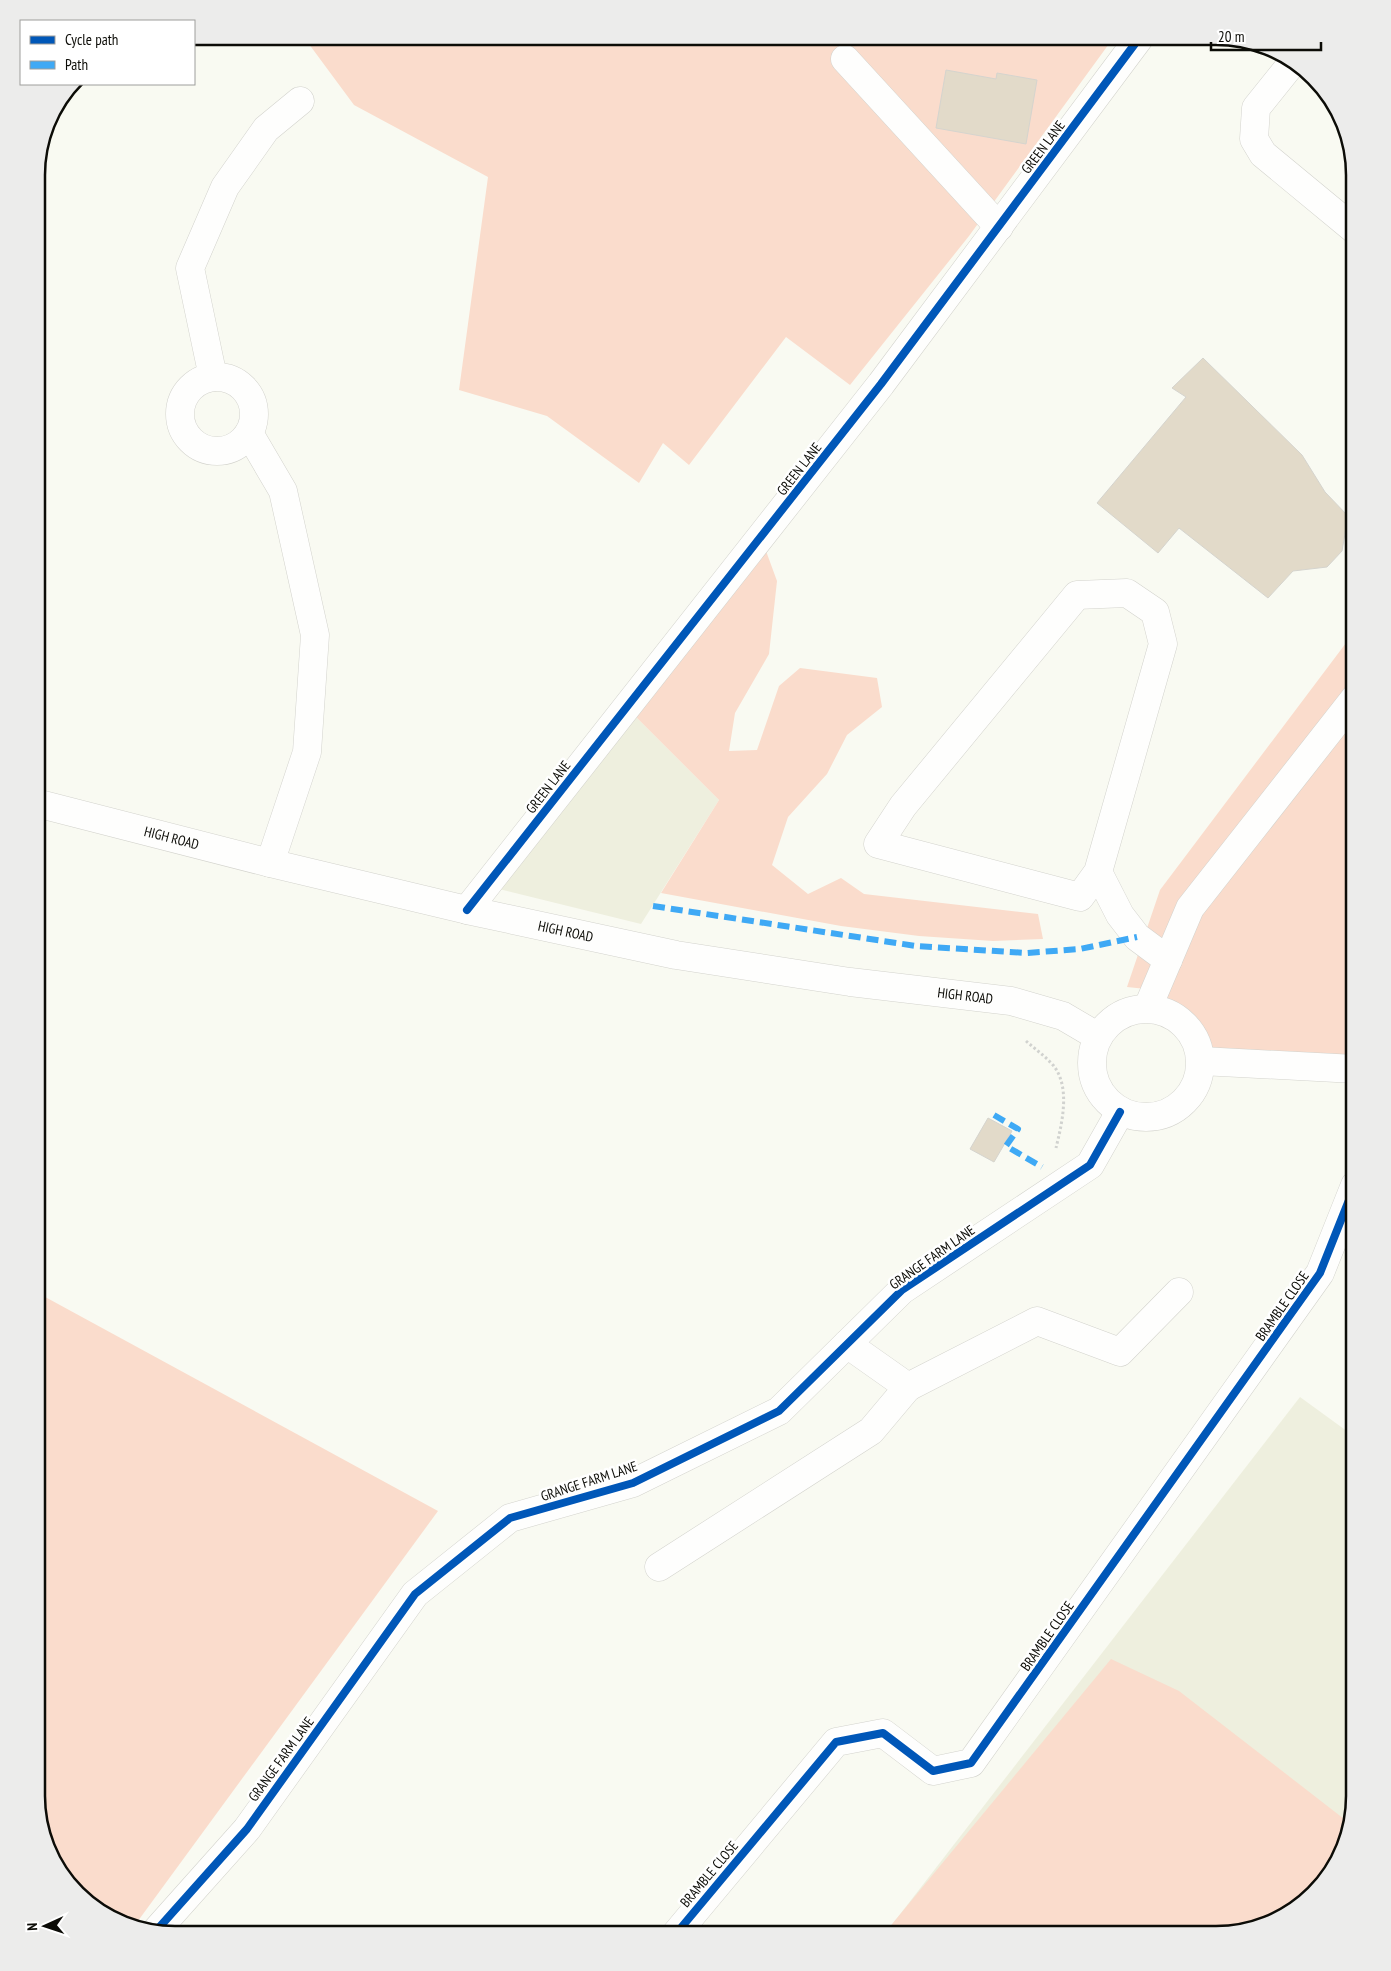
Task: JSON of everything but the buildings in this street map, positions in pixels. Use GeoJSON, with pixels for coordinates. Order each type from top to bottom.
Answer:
{"type":"FeatureCollection","features":[{"type":"Feature","properties":{"kind":"street","name":"GREEN LANE"},"geometry":{"type":"LineString","coordinates":[[467,910],[881,384],[1133,45]]}},
{"type":"Feature","properties":{"kind":"street"},"geometry":{"type":"LineString","coordinates":[[845,59],[999,227]]}},
{"type":"Feature","properties":{"kind":"street"},"geometry":{"type":"LineString","coordinates":[[1289,67],[1256,108],[1254,139],[1263,154],[1346,223]]}},
{"type":"Feature","properties":{"kind":"street"},"geometry":{"type":"LineString","coordinates":[[213,377],[190,268],[225,187],[266,129],[300,101]]}},
{"type":"Feature","properties":{"kind":"street"},"geometry":{"type":"LineString","coordinates":[[213,377],[226,378],[238,384],[247,392],[252,404],[254,417],[249,432],[241,442],[228,450],[215,452],[202,448],[191,441],[184,430],[180,418],[181,405],[186,393],[195,384],[213,377]]}},
{"type":"Feature","properties":{"kind":"street"},"geometry":{"type":"LineString","coordinates":[[249,432],[283,491],[315,635],[307,752],[270,863]]}},
{"type":"Feature","properties":{"kind":"street"},"geometry":{"type":"LineString","coordinates":[[1098,872],[1080,897],[878,844],[903,806],[1077,595],[1127,593],[1155,612],[1163,644],[1098,872],[1120,915],[1137,936],[1168,960]]}},
{"type":"Feature","properties":{"kind":"street"},"geometry":{"type":"LineString","coordinates":[[1148,1007],[1190,908],[1346,709]]}},
{"type":"Feature","properties":{"kind":"street","name":"HIGH ROAD"},"geometry":{"type":"LineString","coordinates":[[45,805],[270,863],[467,910],[676,955],[850,982],[1011,1001],[1063,1016],[1097,1036]]}},
{"type":"Feature","properties":{"kind":"street"},"geometry":{"type":"LineString","coordinates":[[1148,1007],[1164,1010],[1189,1028],[1201,1061],[1192,1093],[1174,1110],[1147,1118],[1120,1112],[1100,1093],[1090,1058],[1097,1036],[1115,1017],[1148,1007]]}},
{"type":"Feature","properties":{"kind":"street"},"geometry":{"type":"LineString","coordinates":[[1201,1061],[1346,1068]]}},
{"type":"Feature","properties":{"kind":"street","name":"GRANGE FARM LANE"},"geometry":{"type":"LineString","coordinates":[[161,1925],[247,1828],[415,1594],[510,1518],[634,1483],[779,1411],[902,1290],[1090,1165],[1120,1112]]}},
{"type":"Feature","properties":{"kind":"street","name":"BRAMBLE CLOSE"},"geometry":{"type":"LineString","coordinates":[[682,1926],[836,1742],[883,1733],[933,1770],[971,1763],[1320,1273],[1346,1208]]}},
{"type":"Feature","properties":{"kind":"street"},"geometry":{"type":"LineString","coordinates":[[659,1567],[871,1431],[908,1387],[1037,1321],[1120,1352],[1179,1292]]}},
{"type":"Feature","properties":{"kind":"street"},"geometry":{"type":"LineString","coordinates":[[847,1344],[908,1387]]}},
{"type":"Feature","properties":{"kind":"path"},"geometry":{"type":"LineString","coordinates":[[1023,1038],[1054,1066],[1063,1090],[1062,1121],[1056,1150]]}},
{"type":"Feature","properties":{"kind":"shaded area"},"geometry":{"type":"Polygon","coordinates":[[[310,45],[1108,45],[969,236],[850,385],[786,337],[689,465],[663,443],[639,483],[547,416],[459,390],[488,177],[354,105],[310,45]]]}},
{"type":"Feature","properties":{"kind":"shaded area"},"geometry":{"type":"Polygon","coordinates":[[[766,551],[777,581],[769,654],[735,713],[729,751],[757,750],[779,686],[800,668],[877,678],[882,707],[847,735],[827,774],[788,817],[772,865],[808,894],[841,878],[864,894],[1038,914],[1043,939],[993,941],[919,936],[841,926],[661,893],[719,800],[635,716],[766,551]]]}},
{"type":"Feature","properties":{"kind":"shaded area"},"geometry":{"type":"Polygon","coordinates":[[[1346,643],[1346,1069],[1201,1061],[1164,1010],[1165,991],[1127,987],[1160,890],[1346,643]]]}},
{"type":"Feature","properties":{"kind":"shaded area"},"geometry":{"type":"Polygon","coordinates":[[[635,716],[719,800],[641,924],[495,888],[635,716]]]}},
{"type":"Feature","properties":{"kind":"shaded area"},"geometry":{"type":"Polygon","coordinates":[[[45,1297],[438,1511],[138,1921],[110,1909],[83,1888],[62,1861],[49,1830],[46,1813],[45,1297]]]}},
{"type":"Feature","properties":{"kind":"shaded area"},"geometry":{"type":"Polygon","coordinates":[[[1300,1397],[1346,1430],[1345,1813],[1342,1830],[1329,1861],[1308,1888],[1281,1909],[1250,1922],[1233,1925],[891,1926],[1300,1397]]]}},
{"type":"Feature","properties":{"kind":"shaded area"},"geometry":{"type":"Polygon","coordinates":[[[1111,1659],[1179,1691],[1344,1819],[1342,1830],[1329,1861],[1308,1888],[1281,1909],[1250,1922],[1216,1926],[890,1926],[1111,1659]]]}},
{"type":"Feature","properties":{"kind":"marked path"},"geometry":{"type":"LineString","coordinates":[[653,906],[916,946],[1027,953],[1080,949],[1137,937]]}},
{"type":"Feature","properties":{"kind":"marked path"},"geometry":{"type":"LineString","coordinates":[[994,1115],[1018,1129],[1006,1146],[1042,1167]]}},
{"type":"Feature","properties":{"kind":"cycle path"},"geometry":{"type":"LineString","coordinates":[[467,910],[881,384],[1134,45]]}},
{"type":"Feature","properties":{"kind":"cycle path"},"geometry":{"type":"LineString","coordinates":[[161,1925],[247,1829],[415,1594],[510,1518],[633,1483],[779,1411],[902,1290],[1090,1165],[1120,1112]]}},
{"type":"Feature","properties":{"kind":"cycle path"},"geometry":{"type":"LineString","coordinates":[[683,1926],[836,1742],[883,1733],[933,1771],[971,1763],[1320,1273],[1346,1208]]}}]}
